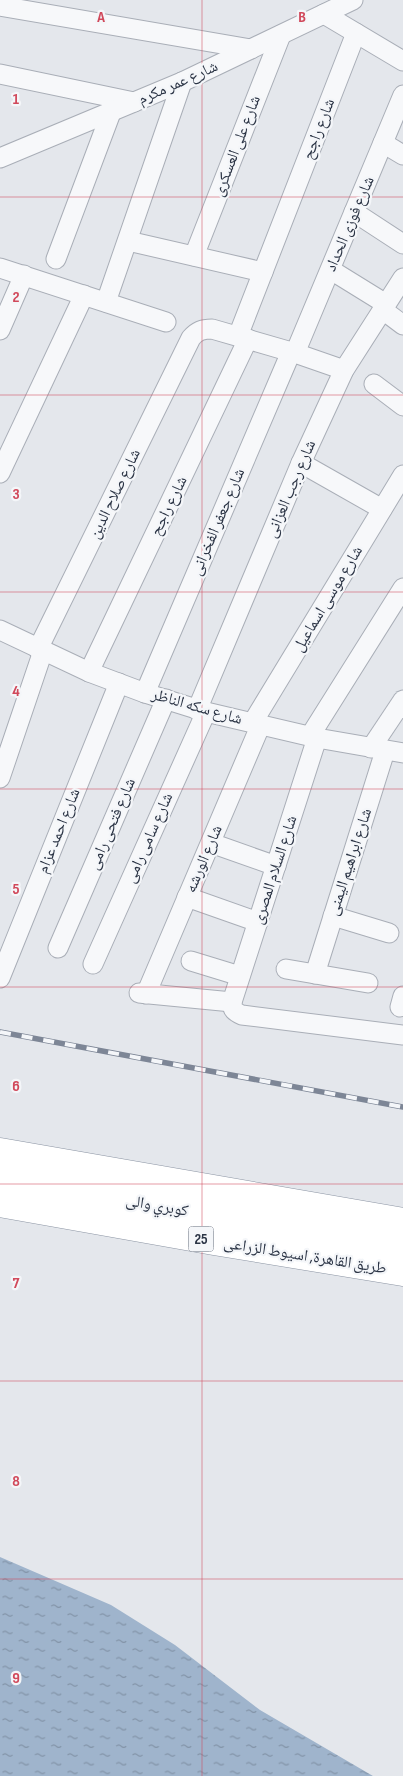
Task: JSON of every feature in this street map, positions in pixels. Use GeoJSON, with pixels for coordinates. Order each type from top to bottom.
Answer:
{"type":"FeatureCollection","features":[{"type":"Feature","properties":{"kind":"main road"},"geometry":{"type":"LineString","coordinates":[[0,1152],[403,1222]]}},
{"type":"Feature","properties":{"kind":"main road","name":"كوبري والى"},"geometry":{"type":"LineString","coordinates":[[0,1178],[403,1249]]}},
{"type":"Feature","properties":{"kind":"main road","name":"طريق القاهرة, اسيوط الزراعى"},"geometry":{"type":"LineString","coordinates":[[0,1203],[403,1272]]}},
{"type":"Feature","properties":{"kind":"main road","name":"كوبري والى"},"geometry":{"type":"LineString","coordinates":[[106,1222],[403,1262]]}},
{"type":"Feature","properties":{"kind":"street","name":"شارع عمر مكرم"},"geometry":{"type":"LineString","coordinates":[[0,158],[182,82],[353,0]]}},
{"type":"Feature","properties":{"kind":"street"},"geometry":{"type":"LineString","coordinates":[[0,6],[251,49]]}},
{"type":"Feature","properties":{"kind":"street"},"geometry":{"type":"LineString","coordinates":[[324,14],[403,61]]}},
{"type":"Feature","properties":{"kind":"street","name":"شارع راجح"},"geometry":{"type":"LineString","coordinates":[[89,672],[243,338],[263,272],[356,33]]}},
{"type":"Feature","properties":{"kind":"street","name":"شارع على العسكرى"},"geometry":{"type":"LineString","coordinates":[[194,256],[280,35]]}},
{"type":"Feature","properties":{"kind":"street"},"geometry":{"type":"LineString","coordinates":[[0,74],[134,102]]}},
{"type":"Feature","properties":{"kind":"street"},"geometry":{"type":"LineString","coordinates":[[106,302],[182,82]]}},
{"type":"Feature","properties":{"kind":"street","name":"شارع فوزى الحداد"},"geometry":{"type":"LineString","coordinates":[[293,352],[331,270],[403,95]]}},
{"type":"Feature","properties":{"kind":"street"},"geometry":{"type":"LineString","coordinates":[[56,258],[112,110]]}},
{"type":"Feature","properties":{"kind":"street"},"geometry":{"type":"LineString","coordinates":[[383,143],[403,155]]}},
{"type":"Feature","properties":{"kind":"street"},"geometry":{"type":"LineString","coordinates":[[354,212],[403,244]]}},
{"type":"Feature","properties":{"kind":"street"},"geometry":{"type":"LineString","coordinates":[[128,241],[263,272]]}},
{"type":"Feature","properties":{"kind":"street"},"geometry":{"type":"LineString","coordinates":[[0,268],[166,322]]}},
{"type":"Feature","properties":{"kind":"street"},"geometry":{"type":"LineString","coordinates":[[331,270],[384,307],[403,325]]}},
{"type":"Feature","properties":{"kind":"street"},"geometry":{"type":"LineString","coordinates":[[0,330],[24,276]]}},
{"type":"Feature","properties":{"kind":"street","name":"شارع رجب العزانى"},"geometry":{"type":"LineString","coordinates":[[201,711],[301,463],[344,370],[403,278]]}},
{"type":"Feature","properties":{"kind":"street"},"geometry":{"type":"LineString","coordinates":[[0,473],[84,295]]}},
{"type":"Feature","properties":{"kind":"street","name":"شارع صلاح الدين"},"geometry":{"type":"LineString","coordinates":[[0,778],[41,650],[191,338],[196,332],[212,329],[243,338]]}},
{"type":"Feature","properties":{"kind":"street"},"geometry":{"type":"LineString","coordinates":[[243,338],[293,352],[344,370]]}},
{"type":"Feature","properties":{"kind":"street","name":"شارع جعفر الفخرانى"},"geometry":{"type":"LineString","coordinates":[[145,693],[293,352]]}},
{"type":"Feature","properties":{"kind":"street"},"geometry":{"type":"LineString","coordinates":[[374,384],[403,406]]}},
{"type":"Feature","properties":{"kind":"street"},"geometry":{"type":"LineString","coordinates":[[301,463],[382,509]]}},
{"type":"Feature","properties":{"kind":"street","name":"شارع موسى اسماعيل"},"geometry":{"type":"LineString","coordinates":[[257,723],[403,475]]}},
{"type":"Feature","properties":{"kind":"street","name":"شارع السلام المصرى"},"geometry":{"type":"LineString","coordinates":[[232,1002],[276,866],[314,737],[403,588]]}},
{"type":"Feature","properties":{"kind":"street","name":"شارع سكه الناظر"},"geometry":{"type":"LineString","coordinates":[[0,630],[89,672],[201,711],[314,737],[386,751]]}},
{"type":"Feature","properties":{"kind":"street","name":"شارع احمد عزام"},"geometry":{"type":"LineString","coordinates":[[0,978],[119,683]]}},
{"type":"Feature","properties":{"kind":"street","name":"شارع فتحى رامى"},"geometry":{"type":"LineString","coordinates":[[58,948],[166,699]]}},
{"type":"Feature","properties":{"kind":"street","name":"شارع ابراهيم اليمنى"},"geometry":{"type":"LineString","coordinates":[[315,974],[403,700]]}},
{"type":"Feature","properties":{"kind":"street","name":"شارع سامى رامى"},"geometry":{"type":"LineString","coordinates":[[93,964],[201,711]]}},
{"type":"Feature","properties":{"kind":"street","name":"شارع الورشه"},"geometry":{"type":"LineString","coordinates":[[232,1002],[143,993],[210,843],[257,723]]}},
{"type":"Feature","properties":{"kind":"street"},"geometry":{"type":"LineString","coordinates":[[210,843],[276,866]]}},
{"type":"Feature","properties":{"kind":"street"},"geometry":{"type":"LineString","coordinates":[[187,897],[258,922]]}},
{"type":"Feature","properties":{"kind":"street"},"geometry":{"type":"LineString","coordinates":[[333,916],[389,933]]}},
{"type":"Feature","properties":{"kind":"street"},"geometry":{"type":"LineString","coordinates":[[191,961],[240,976]]}},
{"type":"Feature","properties":{"kind":"street"},"geometry":{"type":"LineString","coordinates":[[286,969],[368,983]]}},
{"type":"Feature","properties":{"kind":"street"},"geometry":{"type":"LineString","coordinates":[[232,1002],[232,1008],[236,1013],[403,1035]]}},
{"type":"Feature","properties":{"kind":"water"},"geometry":{"type":"Polygon","coordinates":[[[0,1557],[111,1605],[175,1645],[260,1710],[373,1776],[0,1776],[0,1557]]]}},
{"type":"Feature","properties":{"kind":"railway"},"geometry":{"type":"LineString","coordinates":[[0,1032],[403,1107]]}}]}
